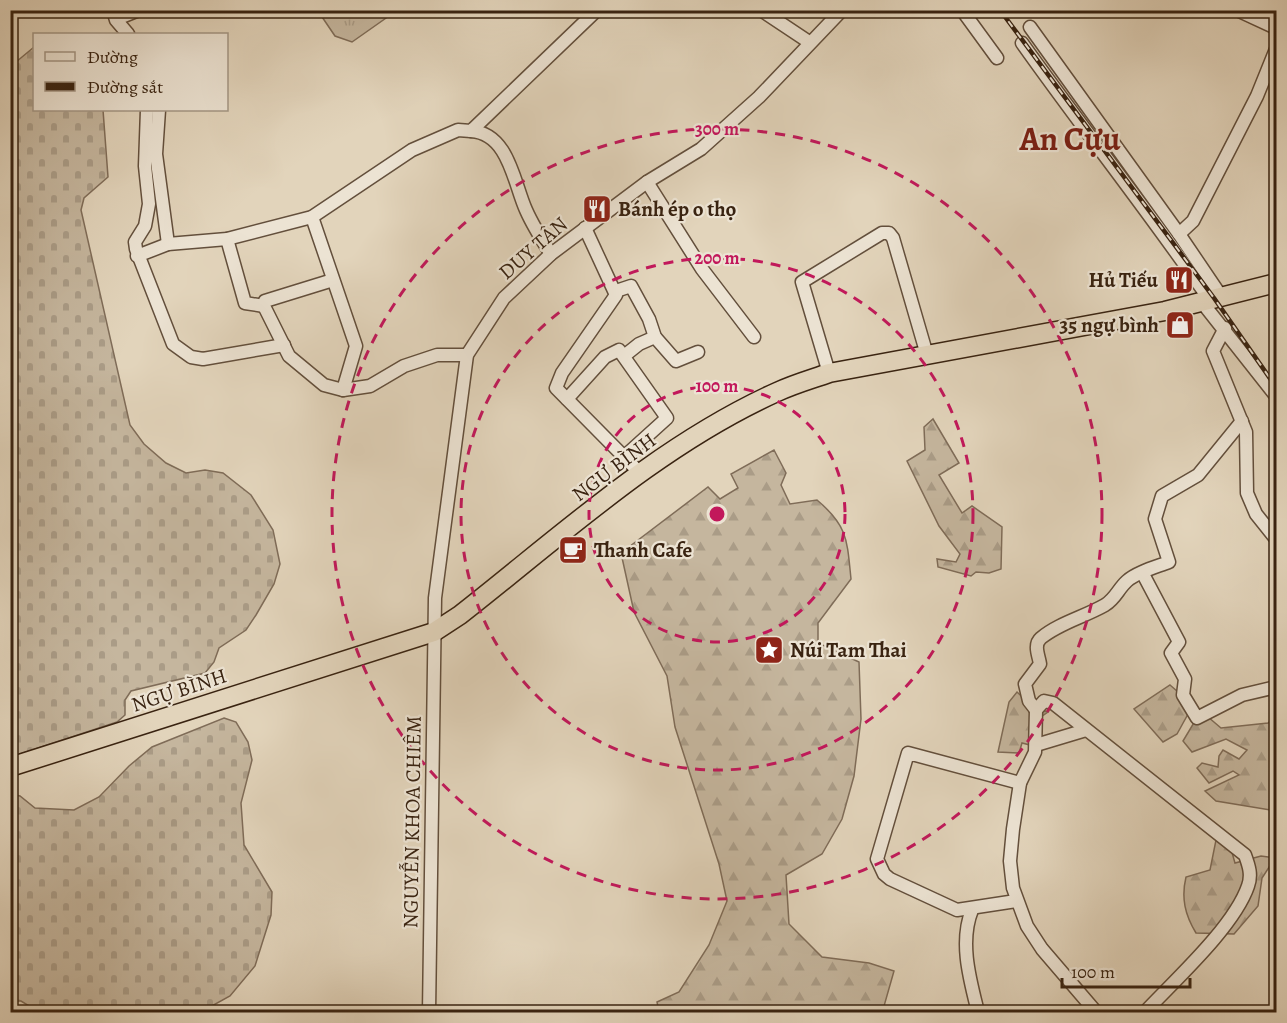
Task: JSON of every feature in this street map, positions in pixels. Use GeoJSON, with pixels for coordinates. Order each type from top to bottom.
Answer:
{"type":"FeatureCollection","features":[{"type":"Feature","properties":{"kind":"highway","name":"NGỰ BÌNH"},"geometry":{"type":"LineString","coordinates":[[10,767],[434,632],[460,615],[640,473],[684,443],[777,392],[829,373],[1165,311],[1276,283]]}},
{"type":"Feature","properties":{"kind":"street"},"geometry":{"type":"LineString","coordinates":[[127,33],[117,18],[139,10]]}},
{"type":"Feature","properties":{"kind":"street"},"geometry":{"type":"LineString","coordinates":[[471,131],[597,10]]}},
{"type":"Feature","properties":{"kind":"street"},"geometry":{"type":"LineString","coordinates":[[761,10],[809,42]]}},
{"type":"Feature","properties":{"kind":"street","name":"DUY TÂN"},"geometry":{"type":"LineString","coordinates":[[434,632],[435,598],[467,355],[504,298],[551,254],[585,228],[647,182],[701,149],[759,97],[842,10]]}},
{"type":"Feature","properties":{"kind":"street"},"geometry":{"type":"LineString","coordinates":[[962,10],[997,58]]}},
{"type":"Feature","properties":{"kind":"street"},"geometry":{"type":"LineString","coordinates":[[1237,10],[1276,28]]}},
{"type":"Feature","properties":{"kind":"street"},"geometry":{"type":"LineString","coordinates":[[1030,27],[1179,234],[1225,328],[1276,396]]}},
{"type":"Feature","properties":{"kind":"street"},"geometry":{"type":"LineString","coordinates":[[1022,43],[1074,116],[1145,207],[1210,299]]}},
{"type":"Feature","properties":{"kind":"street"},"geometry":{"type":"LineString","coordinates":[[1179,234],[1193,221],[1247,117],[1276,49]]}},
{"type":"Feature","properties":{"kind":"street"},"geometry":{"type":"LineString","coordinates":[[147,111],[145,166],[149,204],[145,226],[135,242],[137,256],[173,344],[182,352],[203,359],[284,345]]}},
{"type":"Feature","properties":{"kind":"street"},"geometry":{"type":"LineString","coordinates":[[159,111],[156,154],[168,244]]}},
{"type":"Feature","properties":{"kind":"street"},"geometry":{"type":"LineString","coordinates":[[137,256],[168,244],[226,239],[312,217],[412,150],[458,130],[479,131],[495,142],[504,152],[530,221],[551,254]]}},
{"type":"Feature","properties":{"kind":"street"},"geometry":{"type":"LineString","coordinates":[[647,182],[702,269],[754,337]]}},
{"type":"Feature","properties":{"kind":"street"},"geometry":{"type":"LineString","coordinates":[[312,217],[356,346],[355,356],[343,390]]}},
{"type":"Feature","properties":{"kind":"street"},"geometry":{"type":"LineString","coordinates":[[585,228],[616,291]]}},
{"type":"Feature","properties":{"kind":"street"},"geometry":{"type":"LineString","coordinates":[[829,373],[802,282],[805,277],[882,233],[889,233],[893,238],[927,355]]}},
{"type":"Feature","properties":{"kind":"street"},"geometry":{"type":"LineString","coordinates":[[226,239],[245,303],[264,306]]}},
{"type":"Feature","properties":{"kind":"street"},"geometry":{"type":"LineString","coordinates":[[333,280],[265,301],[264,306],[289,356],[324,385],[343,390],[370,386],[404,366],[437,355],[467,355]]}},
{"type":"Feature","properties":{"kind":"street"},"geometry":{"type":"LineString","coordinates":[[640,473],[556,388],[562,373],[616,291],[631,286],[649,319],[655,337],[676,361],[698,352]]}},
{"type":"Feature","properties":{"kind":"street"},"geometry":{"type":"LineString","coordinates":[[1225,328],[1213,351],[1214,357],[1246,432],[1247,493],[1256,514],[1276,539]]}},
{"type":"Feature","properties":{"kind":"street"},"geometry":{"type":"LineString","coordinates":[[624,356],[639,344],[655,337]]}},
{"type":"Feature","properties":{"kind":"street"},"geometry":{"type":"LineString","coordinates":[[567,399],[605,357],[619,350],[667,418],[625,456]]}},
{"type":"Feature","properties":{"kind":"street"},"geometry":{"type":"LineString","coordinates":[[1096,1012],[1041,949],[1016,901],[1010,861],[1020,783],[1036,745],[1036,710],[1029,701],[1025,684],[1040,664],[1036,650],[1039,640],[1058,626],[1073,622],[1106,604],[1116,597],[1127,581],[1169,562],[1155,519],[1162,496],[1198,475],[1242,421]]}},
{"type":"Feature","properties":{"kind":"street"},"geometry":{"type":"LineString","coordinates":[[1143,573],[1179,642],[1171,654],[1185,680],[1183,695],[1197,718],[1242,695],[1276,687]]}},
{"type":"Feature","properties":{"kind":"street","name":"NGUYỄN KHOA CHIÊM"},"geometry":{"type":"LineString","coordinates":[[429,1012],[434,632]]}},
{"type":"Feature","properties":{"kind":"street"},"geometry":{"type":"LineString","coordinates":[[1036,710],[1044,701],[1053,703],[1245,855],[1250,870],[1248,886],[1234,912],[1144,1012]]}},
{"type":"Feature","properties":{"kind":"street"},"geometry":{"type":"LineString","coordinates":[[1036,745],[1086,730]]}},
{"type":"Feature","properties":{"kind":"street"},"geometry":{"type":"LineString","coordinates":[[1016,901],[972,910],[957,910],[898,884],[884,874],[878,864],[878,854],[908,753],[1020,783]]}},
{"type":"Feature","properties":{"kind":"street"},"geometry":{"type":"LineString","coordinates":[[972,910],[967,923],[966,949],[978,1012]]}},
{"type":"Feature","properties":{"kind":"green space"},"geometry":{"type":"Polygon","coordinates":[[[318,11],[396,11],[352,42],[335,36],[318,11]]]}},
{"type":"Feature","properties":{"kind":"green space"},"geometry":{"type":"Polygon","coordinates":[[[33,48],[33,111],[103,111],[108,177],[84,198],[81,210],[130,425],[144,444],[166,463],[186,473],[205,470],[223,473],[251,495],[273,530],[280,564],[274,584],[246,630],[219,648],[214,662],[205,673],[131,691],[125,700],[125,715],[117,722],[11,757],[10,67],[33,48]]]}},
{"type":"Feature","properties":{"kind":"green space"},"geometry":{"type":"Polygon","coordinates":[[[933,419],[959,463],[939,475],[962,513],[972,506],[1002,527],[1001,569],[989,573],[976,572],[971,576],[938,567],[937,559],[956,562],[960,554],[939,526],[907,461],[925,450],[924,427],[933,419]]]}},
{"type":"Feature","properties":{"kind":"green space"},"geometry":{"type":"Polygon","coordinates":[[[774,450],[786,473],[781,485],[790,504],[817,500],[835,518],[847,544],[851,579],[818,623],[818,643],[859,662],[861,719],[854,776],[842,819],[822,854],[786,875],[789,924],[822,957],[869,963],[894,971],[884,1006],[888,1012],[659,1012],[657,1002],[679,992],[709,945],[727,901],[719,864],[675,727],[667,676],[634,612],[621,553],[708,487],[720,499],[738,488],[731,474],[774,450]]]}},
{"type":"Feature","properties":{"kind":"green space"},"geometry":{"type":"Polygon","coordinates":[[[1170,685],[1193,705],[1177,734],[1163,742],[1134,709],[1170,685]]]}},
{"type":"Feature","properties":{"kind":"green space"},"geometry":{"type":"Polygon","coordinates":[[[1017,692],[1033,707],[1048,712],[1038,719],[1030,745],[1022,743],[1019,753],[998,752],[1009,702],[1017,692]]]}},
{"type":"Feature","properties":{"kind":"green space"},"geometry":{"type":"Polygon","coordinates":[[[1201,711],[1221,728],[1268,723],[1276,716],[1276,811],[1216,801],[1205,791],[1239,775],[1233,771],[1209,783],[1197,768],[1202,763],[1218,767],[1219,756],[1223,750],[1239,759],[1247,750],[1226,739],[1192,752],[1183,741],[1201,711]]]}},
{"type":"Feature","properties":{"kind":"green space"},"geometry":{"type":"Polygon","coordinates":[[[224,718],[236,722],[248,742],[252,760],[241,803],[244,845],[272,892],[271,915],[255,966],[230,996],[201,1012],[39,1012],[21,1001],[11,1001],[11,794],[20,796],[35,808],[74,810],[99,797],[129,766],[152,747],[224,718]]]}},
{"type":"Feature","properties":{"kind":"green space"},"geometry":{"type":"Polygon","coordinates":[[[1216,840],[1229,842],[1235,863],[1261,856],[1275,858],[1262,878],[1258,906],[1234,934],[1196,933],[1185,906],[1186,877],[1210,870],[1216,840]]]}},
{"type":"Feature","properties":{"kind":"waterway"},"geometry":{"type":"LineString","coordinates":[[142,14],[151,10]]}},
{"type":"Feature","properties":{"kind":"railway"},"geometry":{"type":"LineString","coordinates":[[1000,10],[1214,298],[1276,387]]}},
{"type":"Feature","properties":{"kind":"place","name":"Bánh ép o thọ"},"geometry":{"type":"Point","coordinates":[597,209]}},
{"type":"Feature","properties":{"kind":"place","name":"Hủ Tiếu"},"geometry":{"type":"Point","coordinates":[1179,280]}},
{"type":"Feature","properties":{"kind":"place","name":"35 ngự bình"},"geometry":{"type":"Point","coordinates":[1180,325]}},
{"type":"Feature","properties":{"kind":"place","name":"Thanh Cafe"},"geometry":{"type":"Point","coordinates":[573,550]}},
{"type":"Feature","properties":{"kind":"place","name":"Núi Tam Thai"},"geometry":{"type":"Point","coordinates":[769,650]}},
{"type":"Feature","properties":{"kind":"district","name":"An Cựu"},"geometry":{"type":"Point","coordinates":[1070,138]}}]}
